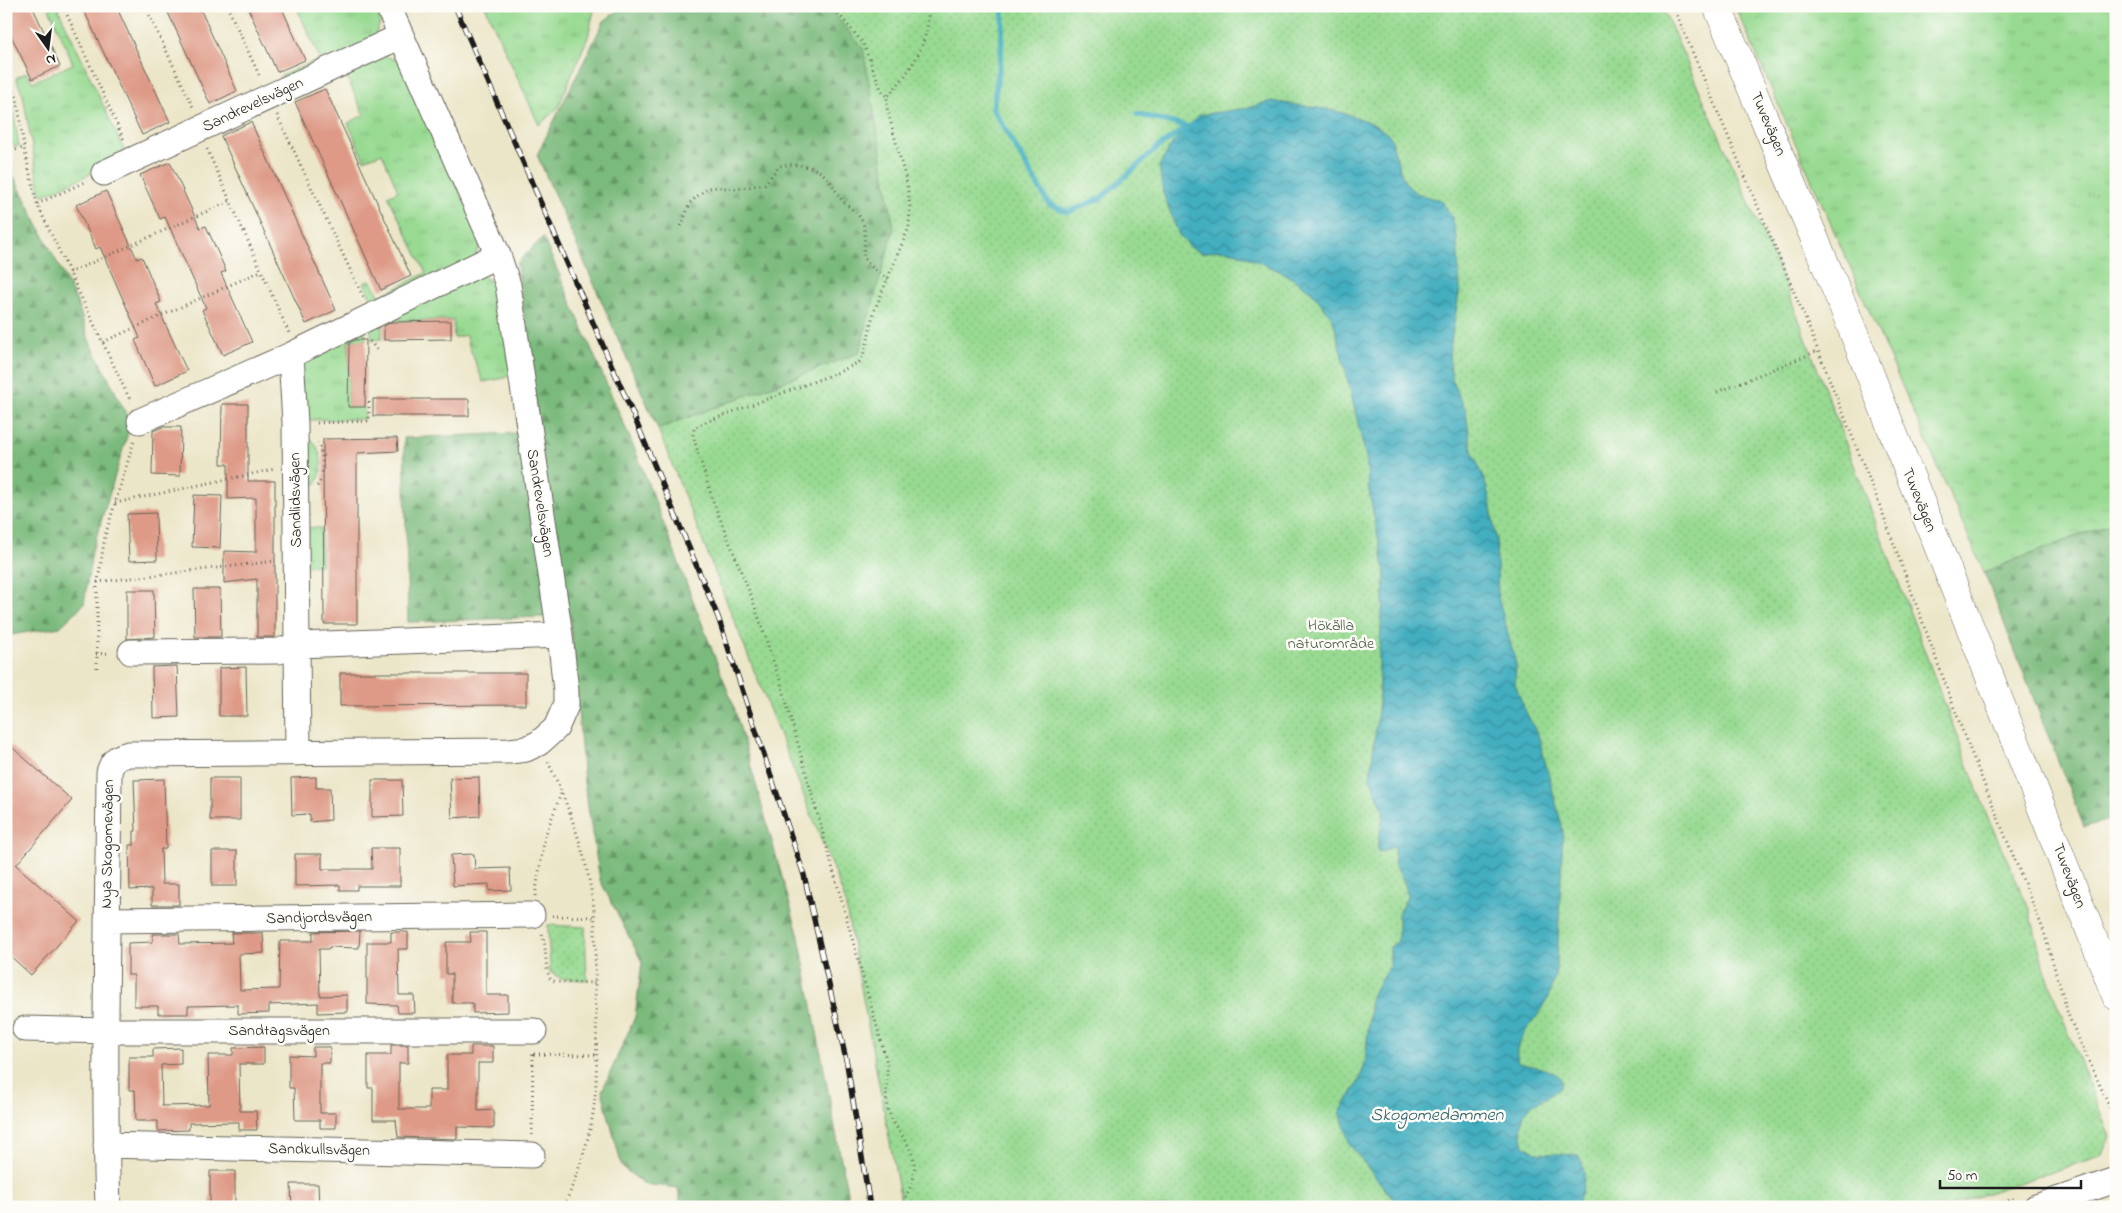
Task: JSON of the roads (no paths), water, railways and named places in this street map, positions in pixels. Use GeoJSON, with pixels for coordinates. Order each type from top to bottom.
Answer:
{"type":"FeatureCollection","features":[{"type":"Feature","properties":{"kind":"main road","name":"Tuvevägen"},"geometry":{"type":"LineString","coordinates":[[1716,6],[1841,302],[2116,996]]}},
{"type":"Feature","properties":{"kind":"street","name":"Sandrevelsvägen"},"geometry":{"type":"LineString","coordinates":[[388,6],[498,255],[508,285],[560,635],[566,705],[556,728],[539,743]]}},
{"type":"Feature","properties":{"kind":"street","name":"Sandrevelsvägen"},"geometry":{"type":"LineString","coordinates":[[104,173],[401,36]]}},
{"type":"Feature","properties":{"kind":"street"},"geometry":{"type":"LineString","coordinates":[[140,421],[295,354],[498,255]]}},
{"type":"Feature","properties":{"kind":"street","name":"Sandlidsvägen"},"geometry":{"type":"LineString","coordinates":[[295,354],[298,753]]}},
{"type":"Feature","properties":{"kind":"street"},"geometry":{"type":"LineString","coordinates":[[131,652],[279,651],[298,645],[560,635]]}},
{"type":"Feature","properties":{"kind":"street","name":"Nya Skogomevägen"},"geometry":{"type":"LineString","coordinates":[[108,1207],[106,1145],[107,920],[109,772],[112,761],[129,754],[510,750],[526,748],[539,743]]}},
{"type":"Feature","properties":{"kind":"street","name":"Sandjordsvägen"},"geometry":{"type":"LineString","coordinates":[[107,920],[532,915]]}},
{"type":"Feature","properties":{"kind":"street","name":"Sandtagsvägen"},"geometry":{"type":"LineString","coordinates":[[24,1029],[107,1031],[534,1031]]}},
{"type":"Feature","properties":{"kind":"street","name":"Sandkullsvägen"},"geometry":{"type":"LineString","coordinates":[[106,1145],[532,1155]]}},
{"type":"Feature","properties":{"kind":"street"},"geometry":{"type":"LineString","coordinates":[[2036,1207],[2116,1180]]}},
{"type":"Feature","properties":{"kind":"water","name":"Skogomedammen"},"geometry":{"type":"Polygon","coordinates":[[[1271,101],[1332,110],[1362,119],[1376,126],[1391,138],[1400,170],[1407,185],[1419,194],[1441,200],[1452,217],[1457,239],[1460,288],[1449,354],[1451,373],[1454,386],[1465,408],[1472,451],[1484,478],[1490,501],[1496,539],[1498,597],[1516,664],[1515,684],[1539,738],[1563,830],[1557,965],[1545,1004],[1525,1031],[1518,1046],[1517,1054],[1518,1063],[1550,1071],[1561,1079],[1561,1085],[1551,1095],[1532,1105],[1526,1111],[1522,1123],[1522,1137],[1524,1145],[1536,1153],[1578,1155],[1583,1168],[1584,1181],[1577,1207],[1399,1207],[1350,1145],[1340,1112],[1359,1081],[1365,1064],[1371,996],[1390,965],[1390,947],[1398,941],[1398,914],[1407,897],[1405,884],[1395,865],[1394,847],[1378,852],[1384,811],[1370,778],[1379,701],[1379,657],[1385,571],[1369,492],[1366,457],[1333,319],[1312,292],[1284,273],[1235,252],[1221,250],[1201,253],[1190,247],[1179,235],[1163,193],[1159,166],[1172,144],[1199,115],[1247,108],[1271,101]]]}},
{"type":"Feature","properties":{"kind":"waterway"},"geometry":{"type":"LineString","coordinates":[[1001,6],[1003,15],[1001,55],[993,109],[1049,204],[1068,212],[1101,198],[1158,147],[1193,125]]}},
{"type":"Feature","properties":{"kind":"waterway"},"geometry":{"type":"LineString","coordinates":[[1137,114],[1188,127]]}},
{"type":"Feature","properties":{"kind":"railway"},"geometry":{"type":"LineString","coordinates":[[455,6],[635,419],[718,617],[804,875],[847,1064],[870,1207]]}},
{"type":"Feature","properties":{"kind":"park label","name":"Hökälla naturområde"},"geometry":{"type":"Point","coordinates":[1331,635]}}]}
